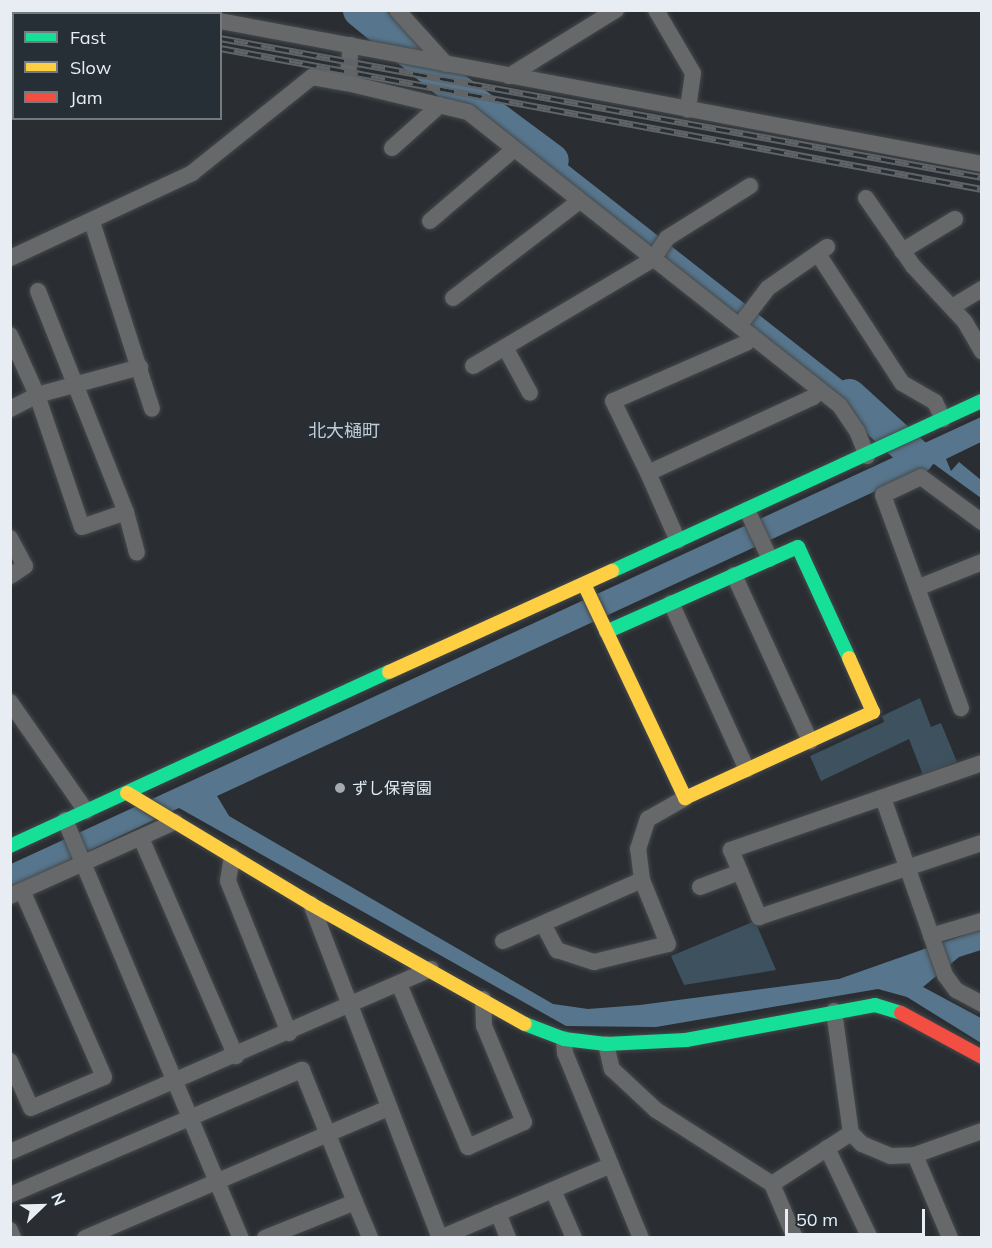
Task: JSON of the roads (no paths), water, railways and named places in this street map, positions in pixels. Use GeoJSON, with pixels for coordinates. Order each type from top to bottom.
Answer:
{"type":"FeatureCollection","features":[{"type":"Feature","properties":{"kind":"street"},"geometry":{"type":"LineString","coordinates":[[397,10],[438,62]]}},
{"type":"Feature","properties":{"kind":"street"},"geometry":{"type":"LineString","coordinates":[[509,76],[616,10]]}},
{"type":"Feature","properties":{"kind":"street"},"geometry":{"type":"LineString","coordinates":[[656,10],[693,73],[688,110]]}},
{"type":"Feature","properties":{"kind":"street"},"geometry":{"type":"LineString","coordinates":[[222,21],[981,164]]}},
{"type":"Feature","properties":{"kind":"street"},"geometry":{"type":"LineString","coordinates":[[346,83],[351,45]]}},
{"type":"Feature","properties":{"kind":"street"},"geometry":{"type":"LineString","coordinates":[[10,258],[92,222],[192,172],[312,77],[346,83],[468,112],[578,202],[747,323],[840,406],[857,431],[867,456]]}},
{"type":"Feature","properties":{"kind":"street"},"geometry":{"type":"LineString","coordinates":[[392,148],[440,105]]}},
{"type":"Feature","properties":{"kind":"street"},"geometry":{"type":"LineString","coordinates":[[430,221],[513,150]]}},
{"type":"Feature","properties":{"kind":"street"},"geometry":{"type":"LineString","coordinates":[[473,366],[655,257],[667,238],[750,186]]}},
{"type":"Feature","properties":{"kind":"street"},"geometry":{"type":"LineString","coordinates":[[866,198],[902,251],[952,307],[981,351]]}},
{"type":"Feature","properties":{"kind":"street"},"geometry":{"type":"LineString","coordinates":[[453,298],[578,202]]}},
{"type":"Feature","properties":{"kind":"street"},"geometry":{"type":"LineString","coordinates":[[902,251],[955,219]]}},
{"type":"Feature","properties":{"kind":"street"},"geometry":{"type":"LineString","coordinates":[[92,222],[152,409]]}},
{"type":"Feature","properties":{"kind":"street"},"geometry":{"type":"LineString","coordinates":[[678,541],[613,401],[746,343],[747,323],[768,288],[822,250],[902,383],[935,402],[943,419]]}},
{"type":"Feature","properties":{"kind":"street"},"geometry":{"type":"LineString","coordinates":[[952,307],[981,289]]}},
{"type":"Feature","properties":{"kind":"street"},"geometry":{"type":"LineString","coordinates":[[38,291],[126,512],[137,553]]}},
{"type":"Feature","properties":{"kind":"street"},"geometry":{"type":"LineString","coordinates":[[10,335],[37,395],[82,527],[126,512]]}},
{"type":"Feature","properties":{"kind":"street"},"geometry":{"type":"LineString","coordinates":[[505,347],[530,393]]}},
{"type":"Feature","properties":{"kind":"street"},"geometry":{"type":"LineString","coordinates":[[10,409],[37,395],[77,386],[140,367]]}},
{"type":"Feature","properties":{"kind":"street"},"geometry":{"type":"LineString","coordinates":[[648,473],[813,397],[820,390]]}},
{"type":"Feature","properties":{"kind":"street"},"geometry":{"type":"LineString","coordinates":[[10,846],[68,827],[86,811],[586,589],[678,541],[749,514],[981,401]]}},
{"type":"Feature","properties":{"kind":"street"},"geometry":{"type":"LineString","coordinates":[[961,708],[883,495],[921,477],[981,522]]}},
{"type":"Feature","properties":{"kind":"street"},"geometry":{"type":"LineString","coordinates":[[749,514],[767,554]]}},
{"type":"Feature","properties":{"kind":"street"},"geometry":{"type":"LineString","coordinates":[[10,538],[25,566],[10,576]]}},
{"type":"Feature","properties":{"kind":"street"},"geometry":{"type":"LineString","coordinates":[[543,924],[557,950],[594,962],[668,944],[642,880],[638,849],[648,819],[685,798],[873,712],[798,547],[767,554],[734,575],[671,603],[604,627]]}},
{"type":"Feature","properties":{"kind":"street"},"geometry":{"type":"LineString","coordinates":[[916,588],[980,566]]}},
{"type":"Feature","properties":{"kind":"street"},"geometry":{"type":"LineString","coordinates":[[734,575],[810,741]]}},
{"type":"Feature","properties":{"kind":"street"},"geometry":{"type":"LineString","coordinates":[[586,589],[685,798]]}},
{"type":"Feature","properties":{"kind":"street"},"geometry":{"type":"LineString","coordinates":[[671,603],[747,770]]}},
{"type":"Feature","properties":{"kind":"street"},"geometry":{"type":"LineString","coordinates":[[10,702],[86,811]]}},
{"type":"Feature","properties":{"kind":"street"},"geometry":{"type":"LineString","coordinates":[[981,764],[731,850],[759,917],[981,843]]}},
{"type":"Feature","properties":{"kind":"street"},"geometry":{"type":"LineString","coordinates":[[127,793],[311,904],[431,969],[531,1027],[564,1039],[606,1044],[686,1040],[875,1005],[895,1010],[981,1057]]}},
{"type":"Feature","properties":{"kind":"street"},"geometry":{"type":"LineString","coordinates":[[883,798],[945,975],[956,990],[981,1004]]}},
{"type":"Feature","properties":{"kind":"street"},"geometry":{"type":"LineString","coordinates":[[10,1061],[31,1108],[104,1077],[16,893],[82,861],[141,838],[173,820]]}},
{"type":"Feature","properties":{"kind":"street"},"geometry":{"type":"LineString","coordinates":[[68,827],[242,1238]]}},
{"type":"Feature","properties":{"kind":"street"},"geometry":{"type":"LineString","coordinates":[[141,838],[236,1056]]}},
{"type":"Feature","properties":{"kind":"street"},"geometry":{"type":"LineString","coordinates":[[232,856],[228,881],[289,1033]]}},
{"type":"Feature","properties":{"kind":"street"},"geometry":{"type":"LineString","coordinates":[[700,887],[740,872]]}},
{"type":"Feature","properties":{"kind":"street"},"geometry":{"type":"LineString","coordinates":[[503,941],[642,880]]}},
{"type":"Feature","properties":{"kind":"street"},"geometry":{"type":"LineString","coordinates":[[311,904],[440,1238],[611,1165]]}},
{"type":"Feature","properties":{"kind":"street"},"geometry":{"type":"LineString","coordinates":[[932,940],[981,921]]}},
{"type":"Feature","properties":{"kind":"street"},"geometry":{"type":"LineString","coordinates":[[10,1152],[177,1083],[431,969]]}},
{"type":"Feature","properties":{"kind":"street"},"geometry":{"type":"LineString","coordinates":[[399,984],[468,1147],[524,1122],[484,1026],[483,999]]}},
{"type":"Feature","properties":{"kind":"street"},"geometry":{"type":"LineString","coordinates":[[834,1011],[851,1133],[862,1144],[890,1156],[915,1155],[981,1131]]}},
{"type":"Feature","properties":{"kind":"street"},"geometry":{"type":"LineString","coordinates":[[564,1039],[566,1053],[641,1238]]}},
{"type":"Feature","properties":{"kind":"street"},"geometry":{"type":"LineString","coordinates":[[606,1044],[612,1069],[656,1110],[772,1184],[794,1237]]}},
{"type":"Feature","properties":{"kind":"street"},"geometry":{"type":"LineString","coordinates":[[10,1195],[302,1070],[370,1238]]}},
{"type":"Feature","properties":{"kind":"street"},"geometry":{"type":"LineString","coordinates":[[85,1238],[389,1108]]}},
{"type":"Feature","properties":{"kind":"street"},"geometry":{"type":"LineString","coordinates":[[772,1184],[851,1133]]}},
{"type":"Feature","properties":{"kind":"street"},"geometry":{"type":"LineString","coordinates":[[827,1148],[870,1238]]}},
{"type":"Feature","properties":{"kind":"street"},"geometry":{"type":"LineString","coordinates":[[915,1155],[950,1238]]}},
{"type":"Feature","properties":{"kind":"street"},"geometry":{"type":"LineString","coordinates":[[553,1190],[574,1238]]}},
{"type":"Feature","properties":{"kind":"street"},"geometry":{"type":"LineString","coordinates":[[265,1238],[354,1202]]}},
{"type":"Feature","properties":{"kind":"street"},"geometry":{"type":"LineString","coordinates":[[498,1213],[508,1238]]}},
{"type":"Feature","properties":{"kind":"street"},"geometry":{"type":"LineString","coordinates":[[10,1230],[14,1238]]}},
{"type":"Feature","properties":{"kind":"waterway"},"geometry":{"type":"LineString","coordinates":[[359,10],[452,86],[552,160]]}},
{"type":"Feature","properties":{"kind":"waterway"},"geometry":{"type":"LineString","coordinates":[[849,395],[917,457]]}},
{"type":"Feature","properties":{"kind":"railway"},"geometry":{"type":"LineString","coordinates":[[13,10],[21,12]]}},
{"type":"Feature","properties":{"kind":"railway"},"geometry":{"type":"LineString","coordinates":[[65,10],[74,12]]}},
{"type":"Feature","properties":{"kind":"railway"},"geometry":{"type":"LineString","coordinates":[[222,38],[982,177]]}},
{"type":"Feature","properties":{"kind":"railway"},"geometry":{"type":"LineString","coordinates":[[222,48],[982,189]]}},
{"type":"Feature","properties":{"kind":"place","name":"ずし保育園"},"geometry":{"type":"Point","coordinates":[340,788]}},
{"type":"Feature","properties":{"kind":"district","name":"北大樋町"},"geometry":{"type":"Point","coordinates":[344,431]}}]}
